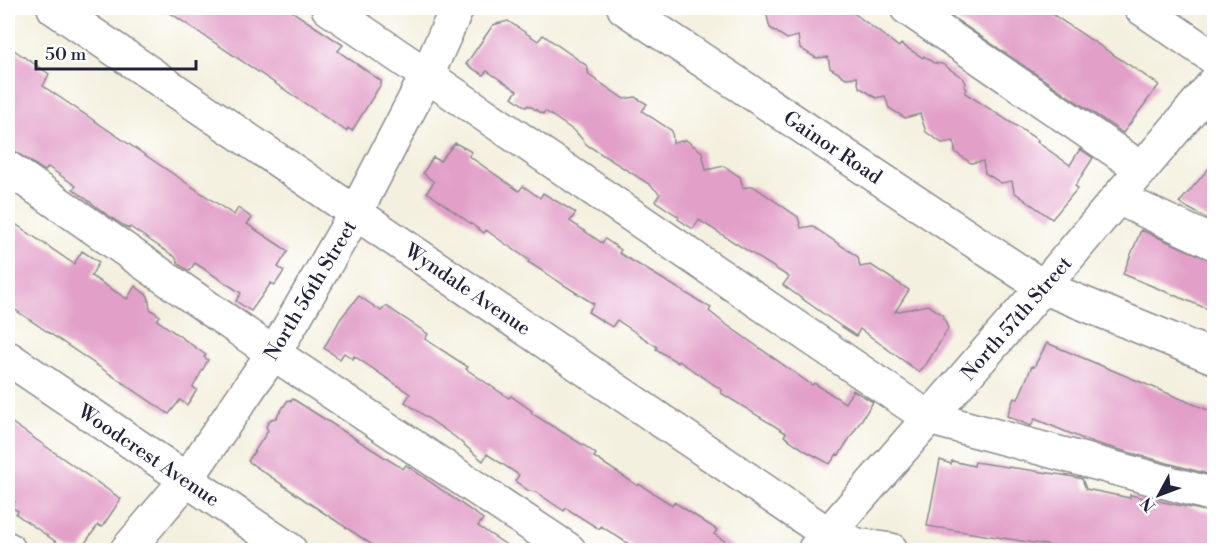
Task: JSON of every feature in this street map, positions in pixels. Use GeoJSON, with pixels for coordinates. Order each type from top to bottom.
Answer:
{"type":"FeatureCollection","features":[{"type":"Feature","properties":{"kind":"street","name":"Wyndale Avenue"},"geometry":{"type":"LineString","coordinates":[[54,8],[356,212],[821,542],[891,550]]}},
{"type":"Feature","properties":{"kind":"street"},"geometry":{"type":"LineString","coordinates":[[328,8],[929,418],[1215,495]]}},
{"type":"Feature","properties":{"kind":"street","name":"North 56th Street"},"geometry":{"type":"LineString","coordinates":[[127,550],[186,480],[273,353],[356,212],[427,75],[457,8]]}},
{"type":"Feature","properties":{"kind":"street","name":"Gainor Road"},"geometry":{"type":"LineString","coordinates":[[624,8],[1043,287],[1215,357]]}},
{"type":"Feature","properties":{"kind":"street"},"geometry":{"type":"LineString","coordinates":[[907,8],[1142,169]]}},
{"type":"Feature","properties":{"kind":"street"},"geometry":{"type":"LineString","coordinates":[[1141,8],[1215,58]]}},
{"type":"Feature","properties":{"kind":"street","name":"North 57th Street"},"geometry":{"type":"LineString","coordinates":[[821,542],[1043,287],[1215,84]]}},
{"type":"Feature","properties":{"kind":"street"},"geometry":{"type":"LineString","coordinates":[[8,168],[273,353],[569,550]]}},
{"type":"Feature","properties":{"kind":"street"},"geometry":{"type":"LineString","coordinates":[[1118,198],[1215,243]]}},
{"type":"Feature","properties":{"kind":"street","name":"Woodcrest Avenue"},"geometry":{"type":"LineString","coordinates":[[8,358],[290,550]]}},
{"type":"Feature","properties":{"kind":"building"},"geometry":{"type":"Polygon","coordinates":[[[163,8],[287,8],[343,45],[338,51],[381,81],[381,84],[352,131],[348,128],[346,131],[163,8]]]}},
{"type":"Feature","properties":{"kind":"building"},"geometry":{"type":"Polygon","coordinates":[[[765,8],[847,8],[899,47],[901,44],[923,58],[924,56],[934,63],[942,64],[963,78],[967,89],[965,93],[1038,140],[1037,142],[1070,165],[1080,149],[1093,158],[1075,186],[1078,188],[1052,219],[1014,192],[1012,181],[1001,183],[985,173],[983,161],[971,163],[955,152],[954,141],[942,143],[926,132],[920,114],[905,118],[889,108],[885,96],[876,98],[859,87],[857,77],[846,78],[830,68],[828,57],[816,58],[800,48],[798,36],[787,39],[770,28],[765,8]]]}},
{"type":"Feature","properties":{"kind":"building"},"geometry":{"type":"Polygon","coordinates":[[[939,8],[1043,8],[1159,85],[1123,133],[939,8]]]}},
{"type":"Feature","properties":{"kind":"building"},"geometry":{"type":"Polygon","coordinates":[[[508,21],[538,41],[543,35],[587,66],[589,75],[624,99],[635,97],[647,104],[642,111],[672,131],[673,143],[686,140],[702,152],[706,170],[724,166],[740,177],[743,188],[753,186],[798,217],[801,228],[812,226],[858,257],[860,267],[871,265],[909,290],[895,312],[928,305],[943,315],[948,329],[927,363],[919,372],[860,329],[856,336],[842,327],[783,285],[789,277],[699,220],[693,229],[655,201],[660,194],[649,184],[587,145],[576,132],[545,111],[543,114],[528,105],[526,107],[512,97],[517,91],[487,71],[483,75],[466,64],[493,25],[508,21]]]}},
{"type":"Feature","properties":{"kind":"building"},"geometry":{"type":"Polygon","coordinates":[[[8,46],[49,74],[43,86],[234,215],[238,208],[252,218],[247,224],[288,251],[278,267],[284,271],[275,285],[271,283],[251,311],[236,301],[241,293],[195,263],[189,271],[179,264],[175,257],[130,227],[129,229],[110,217],[73,189],[76,186],[48,167],[45,171],[8,147],[8,46]]]}},
{"type":"Feature","properties":{"kind":"building"},"geometry":{"type":"Polygon","coordinates":[[[455,143],[472,152],[469,156],[519,191],[523,186],[540,198],[543,193],[576,213],[570,221],[602,243],[605,239],[621,250],[619,253],[711,308],[709,311],[724,323],[812,385],[814,383],[845,403],[853,390],[873,402],[839,455],[837,454],[830,464],[806,451],[784,436],[786,433],[721,393],[722,390],[679,361],[678,363],[656,349],[657,347],[617,320],[612,327],[588,312],[594,304],[528,262],[529,260],[486,230],[484,233],[427,192],[434,182],[423,173],[433,157],[440,161],[455,143]]]}},
{"type":"Feature","properties":{"kind":"building"},"geometry":{"type":"Polygon","coordinates":[[[1215,161],[1215,223],[1179,203],[1215,161]]]}},
{"type":"Feature","properties":{"kind":"building"},"geometry":{"type":"Polygon","coordinates":[[[8,219],[74,264],[82,251],[99,262],[91,276],[127,299],[135,286],[148,296],[150,309],[160,316],[157,320],[206,355],[204,357],[208,360],[193,387],[197,390],[187,405],[180,400],[169,414],[8,305],[15,293],[8,288],[8,219]]]}},
{"type":"Feature","properties":{"kind":"building"},"geometry":{"type":"Polygon","coordinates":[[[1141,230],[1215,262],[1215,298],[1210,310],[1123,274],[1141,230]]]}},
{"type":"Feature","properties":{"kind":"building"},"geometry":{"type":"Polygon","coordinates":[[[359,296],[381,311],[386,306],[428,334],[425,339],[468,367],[466,369],[585,446],[596,454],[594,457],[638,486],[639,484],[672,505],[674,502],[717,530],[714,534],[738,550],[638,550],[601,526],[599,529],[566,508],[564,511],[536,492],[529,491],[515,481],[519,475],[487,454],[483,461],[455,437],[405,402],[410,394],[354,356],[353,359],[344,353],[340,359],[324,348],[341,318],[359,296]]]}},
{"type":"Feature","properties":{"kind":"building"},"geometry":{"type":"Polygon","coordinates":[[[1047,343],[1215,413],[1215,476],[1091,442],[1035,419],[1031,426],[1007,416],[1014,398],[1018,399],[1032,366],[1034,367],[1047,343]]]}},
{"type":"Feature","properties":{"kind":"building"},"geometry":{"type":"Polygon","coordinates":[[[293,399],[403,469],[406,465],[483,519],[478,526],[514,550],[380,550],[309,503],[248,461],[268,431],[266,426],[271,419],[276,418],[288,400],[293,399]]]}},
{"type":"Feature","properties":{"kind":"building"},"geometry":{"type":"Polygon","coordinates":[[[8,420],[121,499],[102,527],[98,525],[80,550],[68,550],[16,514],[18,511],[11,507],[15,502],[8,497],[8,420]]]}},
{"type":"Feature","properties":{"kind":"building"},"geometry":{"type":"Polygon","coordinates":[[[940,460],[951,464],[952,461],[974,466],[975,462],[1069,476],[1082,479],[1086,489],[1130,498],[1130,495],[1215,513],[1215,550],[1058,550],[1059,547],[927,526],[940,460]]]}}]}
